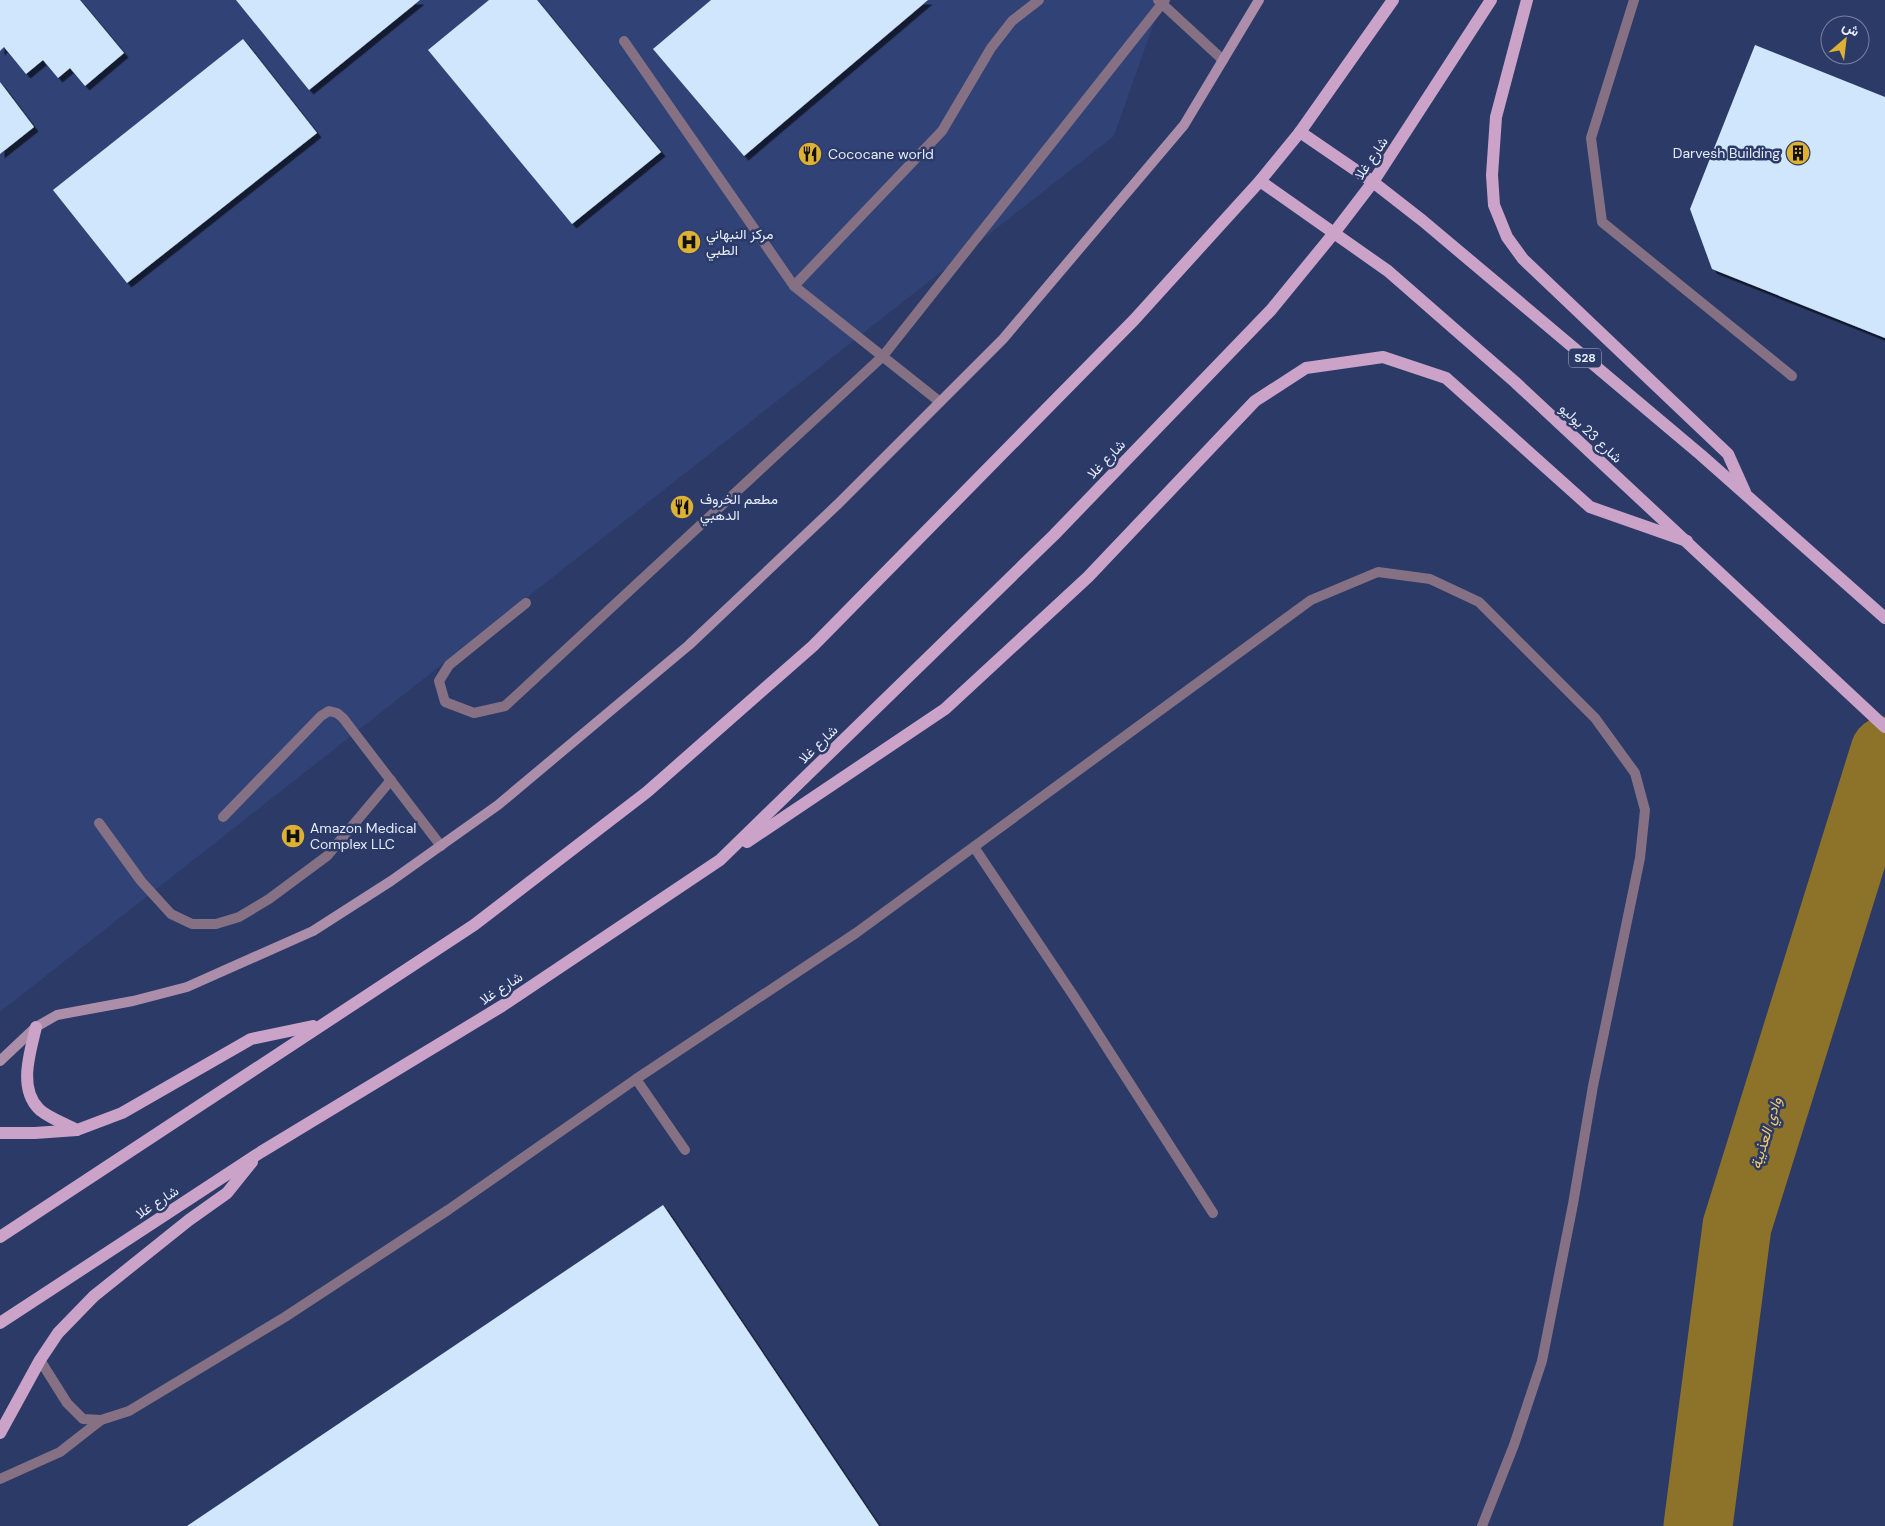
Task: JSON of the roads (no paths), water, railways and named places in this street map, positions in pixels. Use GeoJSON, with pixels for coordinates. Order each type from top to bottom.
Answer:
{"type":"FeatureCollection","features":[{"type":"Feature","properties":{"kind":"main road"},"geometry":{"type":"LineString","coordinates":[[0,1236],[474,925],[647,792],[813,646],[1134,320],[1260,181],[1300,132],[1393,0]]}},
{"type":"Feature","properties":{"kind":"main road","name":"شارع غلا"},"geometry":{"type":"LineString","coordinates":[[0,1323],[261,1152],[502,1006],[720,860],[1061,528],[1271,310],[1373,182],[1490,0]]}},
{"type":"Feature","properties":{"kind":"main road"},"geometry":{"type":"LineString","coordinates":[[1527,0],[1496,117],[1492,175],[1494,205],[1507,237],[1523,259],[1728,454],[1747,496]]}},
{"type":"Feature","properties":{"kind":"main road","name":"S28"},"geometry":{"type":"LineString","coordinates":[[1300,132],[1373,182],[1423,221],[1701,455],[1885,618]]}},
{"type":"Feature","properties":{"kind":"main road","name":"شارع 23 يوليو"},"geometry":{"type":"LineString","coordinates":[[1260,181],[1388,271],[1478,350],[1687,541],[1885,727]]}},
{"type":"Feature","properties":{"kind":"main road"},"geometry":{"type":"LineString","coordinates":[[720,860],[945,708],[1088,577],[1255,401],[1306,368],[1383,357],[1446,378],[1590,507],[1687,541]]}},
{"type":"Feature","properties":{"kind":"main road"},"geometry":{"type":"LineString","coordinates":[[0,1133],[77,1130],[122,1113],[251,1039],[319,1025]]}},
{"type":"Feature","properties":{"kind":"main road"},"geometry":{"type":"LineString","coordinates":[[36,1028],[27,1064],[28,1094],[40,1110],[77,1130]]}},
{"type":"Feature","properties":{"kind":"main road"},"geometry":{"type":"LineString","coordinates":[[0,1433],[40,1360],[58,1333],[94,1296],[189,1220],[227,1193],[261,1152]]}},
{"type":"Feature","properties":{"kind":"street"},"geometry":{"type":"LineString","coordinates":[[0,1061],[36,1028],[57,1015],[133,1001],[187,987],[313,932],[391,881],[498,805],[689,645],[838,504],[1003,339],[1184,125],[1259,0]]}},
{"type":"Feature","properties":{"kind":"lane"},"geometry":{"type":"LineString","coordinates":[[794,286],[942,131],[991,48],[1012,21],[1039,0]]}},
{"type":"Feature","properties":{"kind":"lane"},"geometry":{"type":"LineString","coordinates":[[1634,0],[1590,138],[1602,222],[1792,376]]}},
{"type":"Feature","properties":{"kind":"lane"},"geometry":{"type":"LineString","coordinates":[[526,603],[449,665],[439,681],[445,702],[474,713],[505,706],[883,356],[1162,1],[1223,60]]}},
{"type":"Feature","properties":{"kind":"lane"},"geometry":{"type":"LineString","coordinates":[[624,41],[794,286],[940,402]]}},
{"type":"Feature","properties":{"kind":"lane"},"geometry":{"type":"LineString","coordinates":[[0,1479],[60,1452],[102,1420],[129,1411],[285,1317],[448,1210],[636,1079],[856,933],[1311,600],[1378,572],[1430,579],[1480,602],[1595,718],[1635,773],[1645,810],[1640,858],[1593,1086],[1573,1204],[1542,1361],[1514,1445],[1482,1526]]}},
{"type":"Feature","properties":{"kind":"lane"},"geometry":{"type":"LineString","coordinates":[[222,817],[321,716],[328,712],[337,712],[344,718],[441,846]]}},
{"type":"Feature","properties":{"kind":"lane"},"geometry":{"type":"LineString","coordinates":[[99,823],[141,881],[171,914],[192,924],[216,924],[239,917],[269,900],[327,856],[390,780]]}},
{"type":"Feature","properties":{"kind":"lane"},"geometry":{"type":"LineString","coordinates":[[974,847],[1075,998],[1213,1213]]}},
{"type":"Feature","properties":{"kind":"lane"},"geometry":{"type":"LineString","coordinates":[[636,1079],[685,1150]]}},
{"type":"Feature","properties":{"kind":"lane"},"geometry":{"type":"LineString","coordinates":[[40,1360],[66,1403],[83,1419],[102,1420]]}},
{"type":"Feature","properties":{"kind":"waterway","name":"وادي العذيبة"},"geometry":{"type":"LineString","coordinates":[[1698,1526],[1737,1226],[1885,751]]}},
{"type":"Feature","properties":{"kind":"place","name":"Darvesh Building"},"geometry":{"type":"Point","coordinates":[1798,153]}},
{"type":"Feature","properties":{"kind":"place","name":"Cococane world"},"geometry":{"type":"Point","coordinates":[810,154]}},
{"type":"Feature","properties":{"kind":"place","name":"مركز النبهاني الطبي"},"geometry":{"type":"Point","coordinates":[689,242]}},
{"type":"Feature","properties":{"kind":"place","name":"مطعم الخروف الدهبي"},"geometry":{"type":"Point","coordinates":[682,507]}},
{"type":"Feature","properties":{"kind":"place","name":"Amazon Medical Complex LLC"},"geometry":{"type":"Point","coordinates":[293,836]}}]}
